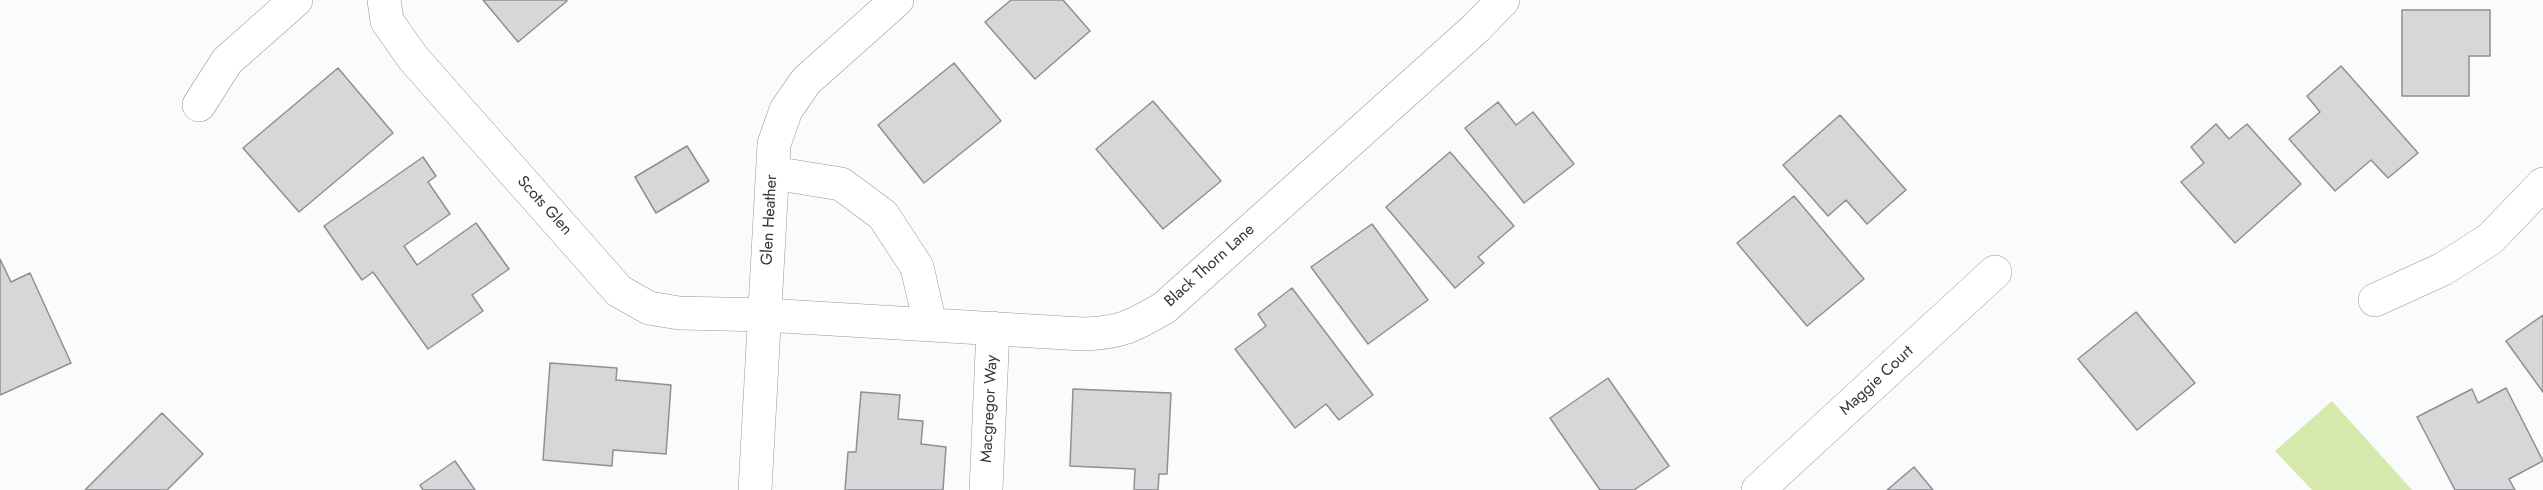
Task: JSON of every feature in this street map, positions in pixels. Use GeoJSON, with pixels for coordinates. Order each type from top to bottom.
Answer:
{"type":"FeatureCollection","features":[{"type":"Feature","properties":{"kind":"street"},"geometry":{"type":"LineString","coordinates":[[200,105],[227,61],[297,0]]}},
{"type":"Feature","properties":{"kind":"street","name":"Scots Glen"},"geometry":{"type":"LineString","coordinates":[[384,0],[387,21],[413,58],[619,291],[649,308],[679,313],[765,315]]}},
{"type":"Feature","properties":{"kind":"street","name":"Glen Heather"},"geometry":{"type":"LineString","coordinates":[[755,490],[774,144],[786,110],[806,81],[897,0]]}},
{"type":"Feature","properties":{"kind":"street","name":"Black Thorn Lane"},"geometry":{"type":"LineString","coordinates":[[765,315],[1082,334],[1104,333],[1131,327],[1164,309],[1468,36],[1503,0]]}},
{"type":"Feature","properties":{"kind":"street"},"geometry":{"type":"LineString","coordinates":[[773,173],[841,184],[883,215],[917,267],[930,324]]}},
{"type":"Feature","properties":{"kind":"street"},"geometry":{"type":"LineString","coordinates":[[2375,300],[2443,268],[2490,240],[2543,184]]}},
{"type":"Feature","properties":{"kind":"street","name":"Maggie Court"},"geometry":{"type":"LineString","coordinates":[[1758,490],[1995,272]]}},
{"type":"Feature","properties":{"kind":"street","name":"Macgregor Way"},"geometry":{"type":"LineString","coordinates":[[986,490],[993,327]]}},
{"type":"Feature","properties":{"kind":"green space"},"geometry":{"type":"Polygon","coordinates":[[[2332,401],[2412,490],[2312,490],[2275,451],[2332,401]]]}},
{"type":"Feature","properties":{"kind":"building"},"geometry":{"type":"Polygon","coordinates":[[[483,0],[566,0],[567,1],[518,42],[483,0]]]}},
{"type":"Feature","properties":{"kind":"building"},"geometry":{"type":"Polygon","coordinates":[[[1011,0],[1063,0],[1090,31],[1035,79],[985,22],[1011,0]]]}},
{"type":"Feature","properties":{"kind":"building"},"geometry":{"type":"Polygon","coordinates":[[[2402,10],[2490,10],[2490,56],[2469,56],[2469,96],[2402,96],[2402,10]]]}},
{"type":"Feature","properties":{"kind":"building"},"geometry":{"type":"Polygon","coordinates":[[[954,63],[1001,121],[924,183],[878,125],[954,63]]]}},
{"type":"Feature","properties":{"kind":"building"},"geometry":{"type":"Polygon","coordinates":[[[2341,66],[2418,153],[2388,178],[2371,160],[2335,191],[2289,139],[2320,112],[2307,96],[2341,66]]]}},
{"type":"Feature","properties":{"kind":"building"},"geometry":{"type":"Polygon","coordinates":[[[338,68],[393,133],[299,212],[243,148],[338,68]]]}},
{"type":"Feature","properties":{"kind":"building"},"geometry":{"type":"Polygon","coordinates":[[[1153,101],[1221,181],[1163,229],[1096,149],[1153,101]]]}},
{"type":"Feature","properties":{"kind":"building"},"geometry":{"type":"Polygon","coordinates":[[[1498,102],[1516,125],[1533,112],[1574,164],[1524,203],[1465,128],[1498,102]]]}},
{"type":"Feature","properties":{"kind":"building"},"geometry":{"type":"Polygon","coordinates":[[[1840,115],[1906,190],[1867,224],[1846,200],[1828,216],[1783,165],[1840,115]]]}},
{"type":"Feature","properties":{"kind":"building"},"geometry":{"type":"Polygon","coordinates":[[[2216,124],[2229,139],[2247,124],[2301,184],[2235,243],[2181,182],[2204,163],[2191,147],[2216,124]]]}},
{"type":"Feature","properties":{"kind":"building"},"geometry":{"type":"Polygon","coordinates":[[[687,146],[709,181],[656,213],[635,177],[687,146]]]}},
{"type":"Feature","properties":{"kind":"building"},"geometry":{"type":"Polygon","coordinates":[[[1450,152],[1514,226],[1478,257],[1484,263],[1455,288],[1386,207],[1450,152]]]}},
{"type":"Feature","properties":{"kind":"building"},"geometry":{"type":"Polygon","coordinates":[[[423,157],[436,176],[428,182],[450,214],[404,246],[417,265],[476,223],[509,269],[472,295],[483,311],[428,349],[373,272],[362,280],[324,226],[423,157]]]}},
{"type":"Feature","properties":{"kind":"building"},"geometry":{"type":"Polygon","coordinates":[[[1794,196],[1864,279],[1807,326],[1737,243],[1794,196]]]}},
{"type":"Feature","properties":{"kind":"building"},"geometry":{"type":"Polygon","coordinates":[[[1372,224],[1428,300],[1368,344],[1311,267],[1372,224]]]}},
{"type":"Feature","properties":{"kind":"building"},"geometry":{"type":"Polygon","coordinates":[[[0,259],[11,282],[30,273],[71,363],[0,395],[0,259]]]}},
{"type":"Feature","properties":{"kind":"building"},"geometry":{"type":"Polygon","coordinates":[[[1292,288],[1373,395],[1339,420],[1326,404],[1295,428],[1235,349],[1266,326],[1258,314],[1292,288]]]}},
{"type":"Feature","properties":{"kind":"building"},"geometry":{"type":"Polygon","coordinates":[[[2136,312],[2195,383],[2137,430],[2078,359],[2136,312]]]}},
{"type":"Feature","properties":{"kind":"building"},"geometry":{"type":"Polygon","coordinates":[[[2543,315],[2543,392],[2506,341],[2543,315]]]}},
{"type":"Feature","properties":{"kind":"building"},"geometry":{"type":"Polygon","coordinates":[[[550,363],[617,368],[616,380],[671,385],[666,454],[613,450],[612,466],[543,460],[550,363]]]}},
{"type":"Feature","properties":{"kind":"building"},"geometry":{"type":"Polygon","coordinates":[[[1608,378],[1669,466],[1634,490],[1600,490],[1550,418],[1608,378]]]}},
{"type":"Feature","properties":{"kind":"building"},"geometry":{"type":"Polygon","coordinates":[[[2506,388],[2543,461],[2509,479],[2515,490],[2455,490],[2417,417],[2472,389],[2478,403],[2506,388]]]}},
{"type":"Feature","properties":{"kind":"building"},"geometry":{"type":"Polygon","coordinates":[[[1073,389],[1171,393],[1167,474],[1159,474],[1158,490],[1134,490],[1135,469],[1070,466],[1073,389]]]}},
{"type":"Feature","properties":{"kind":"building"},"geometry":{"type":"Polygon","coordinates":[[[861,392],[900,395],[898,419],[923,421],[921,444],[946,447],[943,490],[845,490],[848,452],[856,452],[861,392]]]}},
{"type":"Feature","properties":{"kind":"building"},"geometry":{"type":"Polygon","coordinates":[[[162,413],[203,454],[167,490],[85,490],[162,413]]]}},
{"type":"Feature","properties":{"kind":"building"},"geometry":{"type":"Polygon","coordinates":[[[455,461],[475,490],[423,490],[420,485],[455,461]]]}},
{"type":"Feature","properties":{"kind":"building"},"geometry":{"type":"Polygon","coordinates":[[[1914,467],[1933,490],[1887,490],[1914,467]]]}}]}
